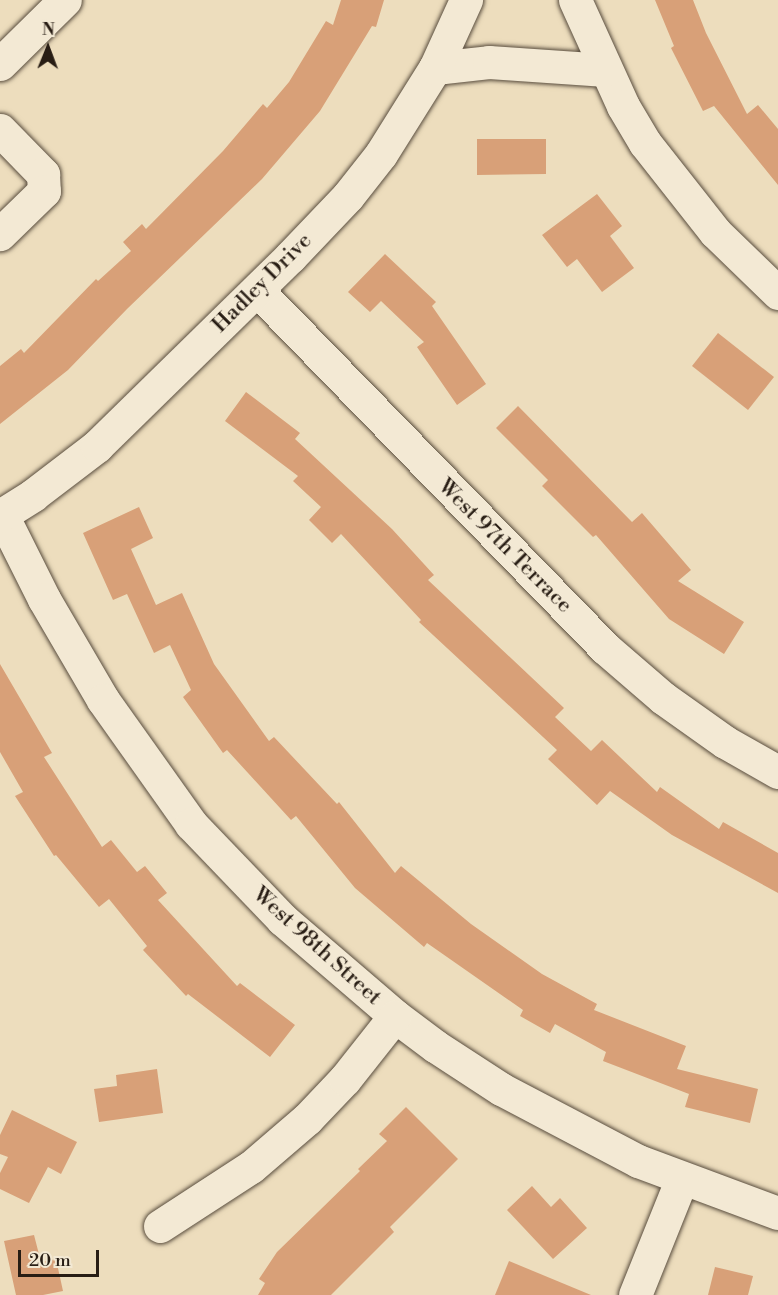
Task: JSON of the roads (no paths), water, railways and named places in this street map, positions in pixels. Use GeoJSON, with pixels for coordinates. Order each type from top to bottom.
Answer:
{"type":"FeatureCollection","features":[{"type":"Feature","properties":{"kind":"street"},"geometry":{"type":"LineString","coordinates":[[0,64],[65,0]]}},
{"type":"Feature","properties":{"kind":"street","name":"Hadley Drive"},"geometry":{"type":"LineString","coordinates":[[1,515],[33,495],[97,446],[257,290],[348,196],[381,154],[435,68],[466,0]]}},
{"type":"Feature","properties":{"kind":"street"},"geometry":{"type":"LineString","coordinates":[[575,0],[628,115],[676,185],[715,232],[778,293]]}},
{"type":"Feature","properties":{"kind":"street"},"geometry":{"type":"LineString","coordinates":[[435,68],[489,62],[606,70]]}},
{"type":"Feature","properties":{"kind":"street"},"geometry":{"type":"LineString","coordinates":[[0,130],[43,174],[44,191],[0,234]]}},
{"type":"Feature","properties":{"kind":"street","name":"West 97th Terrace"},"geometry":{"type":"LineString","coordinates":[[257,290],[605,648],[681,710],[725,742],[778,772]]}},
{"type":"Feature","properties":{"kind":"street","name":"West 98th Street"},"geometry":{"type":"LineString","coordinates":[[1,515],[44,599],[103,700],[191,824],[282,919],[395,1016],[435,1046],[501,1089],[596,1141],[681,1178],[778,1213]]}},
{"type":"Feature","properties":{"kind":"street"},"geometry":{"type":"LineString","coordinates":[[160,1226],[251,1167],[307,1119],[345,1079],[395,1016]]}},
{"type":"Feature","properties":{"kind":"street"},"geometry":{"type":"LineString","coordinates":[[635,1295],[681,1178]]}}]}
